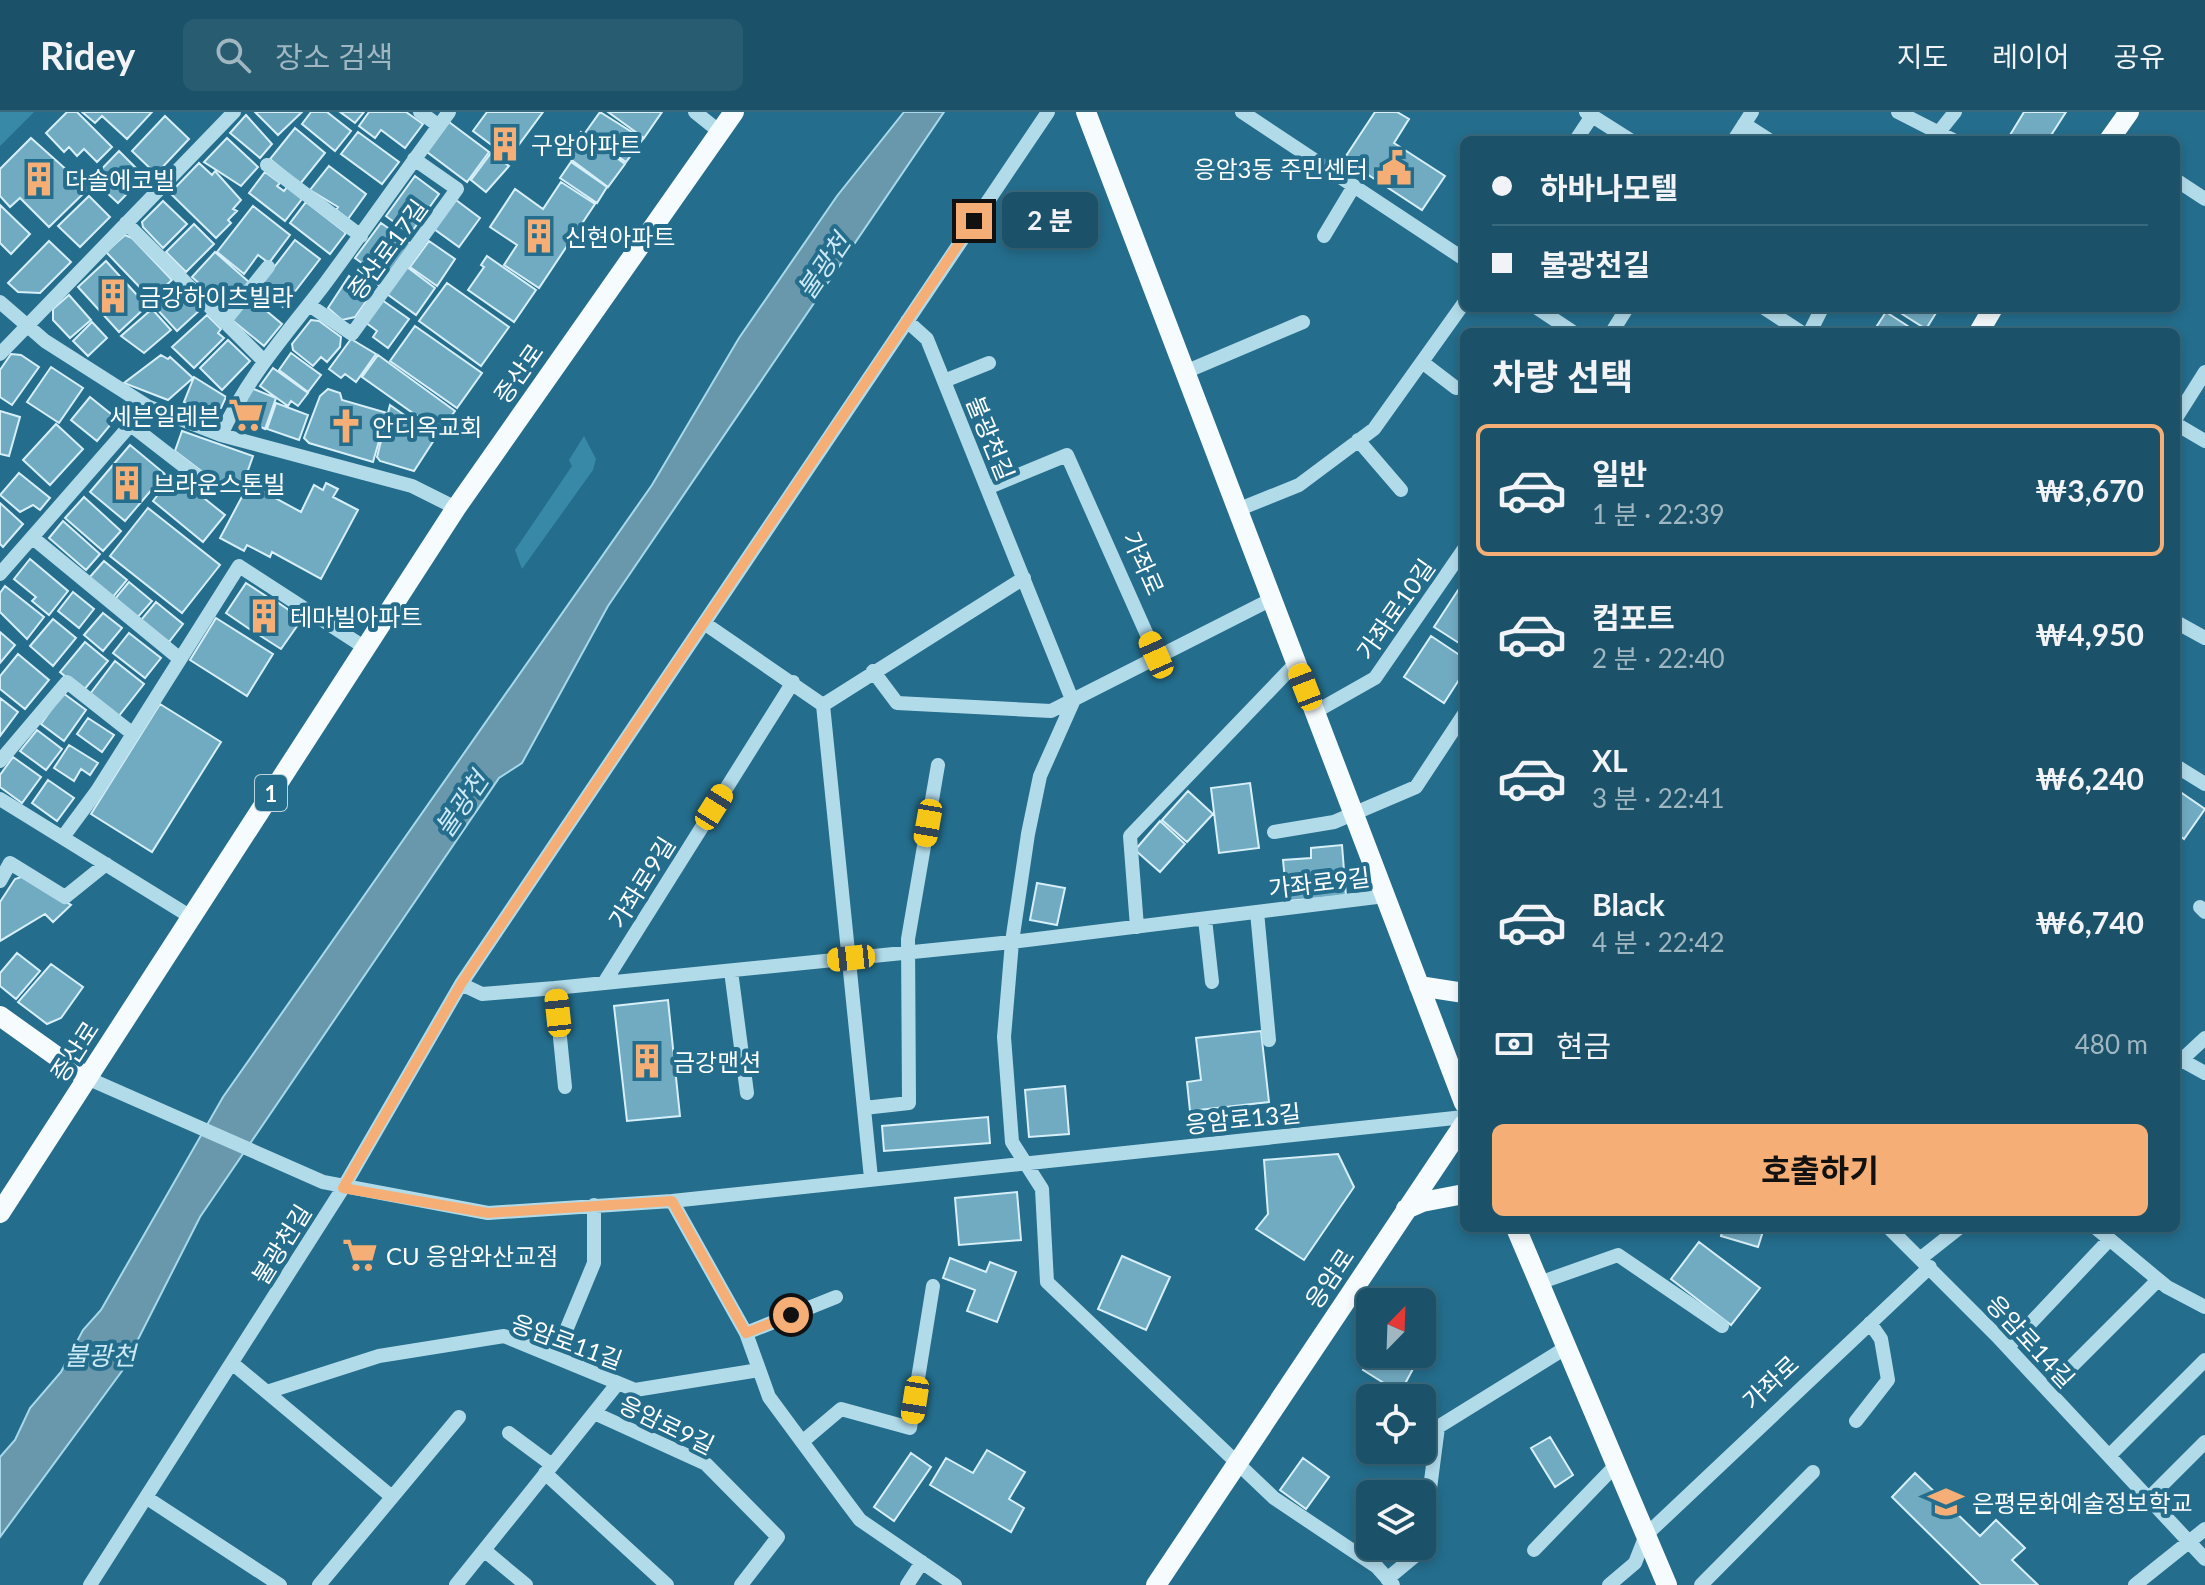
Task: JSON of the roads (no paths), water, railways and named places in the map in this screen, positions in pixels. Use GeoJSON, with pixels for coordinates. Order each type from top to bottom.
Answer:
{"type":"FeatureCollection","features":[{"type":"Feature","properties":{"kind":"main road","name":"증산로"},"geometry":{"type":"LineString","coordinates":[[0,1213],[456,508],[734,112]]}},
{"type":"Feature","properties":{"kind":"main road"},"geometry":{"type":"LineString","coordinates":[[1086,112],[1460,1093]]}},
{"type":"Feature","properties":{"kind":"main road"},"geometry":{"type":"LineString","coordinates":[[2113,136],[2129,112]]}},
{"type":"Feature","properties":{"kind":"main road"},"geometry":{"type":"LineString","coordinates":[[1419,986],[1460,992]]}},
{"type":"Feature","properties":{"kind":"main road"},"geometry":{"type":"LineString","coordinates":[[0,1016],[87,1078]]}},
{"type":"Feature","properties":{"kind":"main road","name":"응암로"},"geometry":{"type":"LineString","coordinates":[[1156,1585],[1460,1130]]}},
{"type":"Feature","properties":{"kind":"main road"},"geometry":{"type":"LineString","coordinates":[[1406,1209],[1422,1202],[1460,1195]]}},
{"type":"Feature","properties":{"kind":"main road"},"geometry":{"type":"LineString","coordinates":[[1518,1232],[1667,1585]]}},
{"type":"Feature","properties":{"kind":"street"},"geometry":{"type":"LineString","coordinates":[[0,354],[234,112]]}},
{"type":"Feature","properties":{"kind":"street"},"geometry":{"type":"LineString","coordinates":[[420,112],[439,126]]}},
{"type":"Feature","properties":{"kind":"street","name":"증산로17길"},"geometry":{"type":"LineString","coordinates":[[221,435],[239,396],[263,360],[361,236],[449,112]]}},
{"type":"Feature","properties":{"kind":"street"},"geometry":{"type":"LineString","coordinates":[[695,112],[720,132]]}},
{"type":"Feature","properties":{"kind":"street","name":"불광천길"},"geometry":{"type":"LineString","coordinates":[[90,1585],[343,1188],[461,984],[1048,112]]}},
{"type":"Feature","properties":{"kind":"street"},"geometry":{"type":"LineString","coordinates":[[1242,112],[1262,117],[1354,186],[1460,256]]}},
{"type":"Feature","properties":{"kind":"street"},"geometry":{"type":"LineString","coordinates":[[1898,112],[1946,136]]}},
{"type":"Feature","properties":{"kind":"street"},"geometry":{"type":"LineString","coordinates":[[1939,132],[1955,112]]}},
{"type":"Feature","properties":{"kind":"street"},"geometry":{"type":"LineString","coordinates":[[1578,136],[1589,114],[1624,136]]}},
{"type":"Feature","properties":{"kind":"street"},"geometry":{"type":"LineString","coordinates":[[1737,136],[1748,118],[1765,136]]}},
{"type":"Feature","properties":{"kind":"street","name":"증산로17길"},"geometry":{"type":"LineString","coordinates":[[309,305],[352,334],[457,189],[414,159]]}},
{"type":"Feature","properties":{"kind":"street","name":"증산로17길"},"geometry":{"type":"LineString","coordinates":[[267,165],[361,236]]}},
{"type":"Feature","properties":{"kind":"street"},"geometry":{"type":"LineString","coordinates":[[2180,183],[2205,199]]}},
{"type":"Feature","properties":{"kind":"street"},"geometry":{"type":"LineString","coordinates":[[1324,236],[1354,186]]}},
{"type":"Feature","properties":{"kind":"street"},"geometry":{"type":"LineString","coordinates":[[126,223],[263,360]]}},
{"type":"Feature","properties":{"kind":"street"},"geometry":{"type":"LineString","coordinates":[[224,322],[268,267]]}},
{"type":"Feature","properties":{"kind":"street"},"geometry":{"type":"LineString","coordinates":[[0,302],[45,341],[147,406],[221,435],[412,486],[456,508]]}},
{"type":"Feature","properties":{"kind":"street"},"geometry":{"type":"LineString","coordinates":[[1237,510],[1299,485],[1374,429],[1460,309]]}},
{"type":"Feature","properties":{"kind":"street"},"geometry":{"type":"LineString","coordinates":[[1543,312],[1567,328]]}},
{"type":"Feature","properties":{"kind":"street"},"geometry":{"type":"LineString","coordinates":[[1770,312],[1795,328]]}},
{"type":"Feature","properties":{"kind":"street","name":"불광천길"},"geometry":{"type":"LineString","coordinates":[[907,321],[927,339],[1073,702]]}},
{"type":"Feature","properties":{"kind":"street"},"geometry":{"type":"LineString","coordinates":[[1185,372],[1303,322]]}},
{"type":"Feature","properties":{"kind":"street"},"geometry":{"type":"LineString","coordinates":[[1422,362],[1456,388]]}},
{"type":"Feature","properties":{"kind":"street"},"geometry":{"type":"LineString","coordinates":[[944,381],[989,363]]}},
{"type":"Feature","properties":{"kind":"street"},"geometry":{"type":"LineString","coordinates":[[2180,412],[2205,372]]}},
{"type":"Feature","properties":{"kind":"street"},"geometry":{"type":"LineString","coordinates":[[0,574],[147,406]]}},
{"type":"Feature","properties":{"kind":"street"},"geometry":{"type":"LineString","coordinates":[[132,426],[212,488]]}},
{"type":"Feature","properties":{"kind":"street"},"geometry":{"type":"LineString","coordinates":[[2180,426],[2205,441]]}},
{"type":"Feature","properties":{"kind":"street"},"geometry":{"type":"LineString","coordinates":[[1358,440],[1401,490]]}},
{"type":"Feature","properties":{"kind":"street","name":"가좌로"},"geometry":{"type":"LineString","coordinates":[[987,488],[1067,455],[1156,655]]}},
{"type":"Feature","properties":{"kind":"street"},"geometry":{"type":"LineString","coordinates":[[33,538],[180,659]]}},
{"type":"Feature","properties":{"kind":"street","name":"가좌로10길"},"geometry":{"type":"LineString","coordinates":[[1315,712],[1375,678],[1460,555]]}},
{"type":"Feature","properties":{"kind":"street"},"geometry":{"type":"LineString","coordinates":[[63,837],[133,734],[239,566],[364,647]]}},
{"type":"Feature","properties":{"kind":"street"},"geometry":{"type":"LineString","coordinates":[[823,705],[1024,578]]}},
{"type":"Feature","properties":{"kind":"street"},"geometry":{"type":"LineString","coordinates":[[873,671],[897,703],[1051,711],[1073,702],[1156,655],[1272,599]]}},
{"type":"Feature","properties":{"kind":"street"},"geometry":{"type":"LineString","coordinates":[[2180,624],[2201,636],[2205,618]]}},
{"type":"Feature","properties":{"kind":"street"},"geometry":{"type":"LineString","coordinates":[[704,623],[823,705],[871,1178]]}},
{"type":"Feature","properties":{"kind":"street"},"geometry":{"type":"LineString","coordinates":[[1137,927],[1130,836],[1296,663]]}},
{"type":"Feature","properties":{"kind":"street"},"geometry":{"type":"LineString","coordinates":[[0,761],[67,682],[133,734]]}},
{"type":"Feature","properties":{"kind":"street","name":"가좌로9길"},"geometry":{"type":"LineString","coordinates":[[604,983],[793,682]]}},
{"type":"Feature","properties":{"kind":"street"},"geometry":{"type":"LineString","coordinates":[[1073,702],[1040,776],[1012,942],[1004,1037],[1012,1142],[1042,1189],[1047,1282],[1239,1461],[1274,1498],[1377,1567],[1390,1582],[1422,1550],[1438,1427],[1567,1347]]}},
{"type":"Feature","properties":{"kind":"street"},"geometry":{"type":"LineString","coordinates":[[1274,832],[1334,822],[1416,787],[1458,737]]}},
{"type":"Feature","properties":{"kind":"street"},"geometry":{"type":"LineString","coordinates":[[864,1108],[909,1103],[908,939],[938,765]]}},
{"type":"Feature","properties":{"kind":"street"},"geometry":{"type":"LineString","coordinates":[[2180,768],[2205,784]]}},
{"type":"Feature","properties":{"kind":"street"},"geometry":{"type":"LineString","coordinates":[[0,799],[191,917]]}},
{"type":"Feature","properties":{"kind":"street"},"geometry":{"type":"LineString","coordinates":[[0,881],[10,863],[65,897],[106,864]]}},
{"type":"Feature","properties":{"kind":"street","name":"가좌로9길"},"geometry":{"type":"LineString","coordinates":[[461,984],[482,994],[555,988],[1012,942],[1385,896]]}},
{"type":"Feature","properties":{"kind":"street","name":"가좌로9길"},"geometry":{"type":"LineString","coordinates":[[1257,912],[1269,1040]]}},
{"type":"Feature","properties":{"kind":"street"},"geometry":{"type":"LineString","coordinates":[[1205,919],[1212,982]]}},
{"type":"Feature","properties":{"kind":"street"},"geometry":{"type":"LineString","coordinates":[[731,971],[747,1093]]}},
{"type":"Feature","properties":{"kind":"street"},"geometry":{"type":"LineString","coordinates":[[555,988],[565,1087]]}},
{"type":"Feature","properties":{"kind":"street"},"geometry":{"type":"LineString","coordinates":[[2180,1059],[2205,1038]]}},
{"type":"Feature","properties":{"kind":"street"},"geometry":{"type":"LineString","coordinates":[[2180,1062],[2205,1073]]}},
{"type":"Feature","properties":{"kind":"street","name":"응암로13길"},"geometry":{"type":"LineString","coordinates":[[87,1078],[135,1102],[323,1182],[488,1213],[672,1201],[1460,1117]]}},
{"type":"Feature","properties":{"kind":"street"},"geometry":{"type":"LineString","coordinates":[[672,1201],[746,1333],[769,1397],[802,1442],[860,1520],[955,1585]]}},
{"type":"Feature","properties":{"kind":"street"},"geometry":{"type":"LineString","coordinates":[[555,1357],[594,1263],[594,1205]]}},
{"type":"Feature","properties":{"kind":"street","name":"응암로14길"},"geometry":{"type":"LineString","coordinates":[[1893,1232],[2008,1347],[2205,1559]]}},
{"type":"Feature","properties":{"kind":"street"},"geometry":{"type":"LineString","coordinates":[[1925,1262],[1955,1232]]}},
{"type":"Feature","properties":{"kind":"street"},"geometry":{"type":"LineString","coordinates":[[2100,1232],[2158,1280],[2205,1307]]}},
{"type":"Feature","properties":{"kind":"street"},"geometry":{"type":"LineString","coordinates":[[2008,1347],[2109,1240]]}},
{"type":"Feature","properties":{"kind":"street"},"geometry":{"type":"LineString","coordinates":[[1539,1283],[1618,1255],[1722,1326]]}},
{"type":"Feature","properties":{"kind":"street","name":"가좌로"},"geometry":{"type":"LineString","coordinates":[[1609,1585],[1635,1563],[1646,1535],[1870,1323],[1925,1262]]}},
{"type":"Feature","properties":{"kind":"street"},"geometry":{"type":"LineString","coordinates":[[2048,1390],[2158,1280]]}},
{"type":"Feature","properties":{"kind":"street"},"geometry":{"type":"LineString","coordinates":[[802,1442],[841,1409],[910,1428],[933,1286]]}},
{"type":"Feature","properties":{"kind":"street"},"geometry":{"type":"LineString","coordinates":[[746,1333],[836,1297]]}},
{"type":"Feature","properties":{"kind":"street"},"geometry":{"type":"LineString","coordinates":[[1856,1421],[1888,1380],[1881,1339],[1870,1323]]}},
{"type":"Feature","properties":{"kind":"street","name":"응암로11길"},"geometry":{"type":"LineString","coordinates":[[267,1392],[379,1356],[504,1336],[635,1390],[759,1370]]}},
{"type":"Feature","properties":{"kind":"street"},"geometry":{"type":"LineString","coordinates":[[2109,1456],[2205,1360]]}},
{"type":"Feature","properties":{"kind":"street"},"geometry":{"type":"LineString","coordinates":[[232,1363],[392,1497]]}},
{"type":"Feature","properties":{"kind":"street","name":"응암로9길"},"geometry":{"type":"LineString","coordinates":[[456,1585],[618,1383]]}},
{"type":"Feature","properties":{"kind":"street","name":"응암로9길"},"geometry":{"type":"LineString","coordinates":[[594,1413],[706,1464],[778,1537],[741,1585]]}},
{"type":"Feature","properties":{"kind":"street"},"geometry":{"type":"LineString","coordinates":[[319,1585],[459,1417]]}},
{"type":"Feature","properties":{"kind":"street"},"geometry":{"type":"LineString","coordinates":[[509,1433],[667,1585]]}},
{"type":"Feature","properties":{"kind":"street"},"geometry":{"type":"LineString","coordinates":[[2148,1499],[2205,1442]]}},
{"type":"Feature","properties":{"kind":"street"},"geometry":{"type":"LineString","coordinates":[[1534,1550],[1616,1465]]}},
{"type":"Feature","properties":{"kind":"street"},"geometry":{"type":"LineString","coordinates":[[1701,1585],[1813,1472]]}},
{"type":"Feature","properties":{"kind":"street"},"geometry":{"type":"LineString","coordinates":[[147,1498],[280,1585]]}},
{"type":"Feature","properties":{"kind":"street"},"geometry":{"type":"LineString","coordinates":[[2135,1585],[2205,1529]]}},
{"type":"Feature","properties":{"kind":"street"},"geometry":{"type":"LineString","coordinates":[[484,1550],[526,1585]]}},
{"type":"Feature","properties":{"kind":"street"},"geometry":{"type":"LineString","coordinates":[[907,1585],[922,1562]]}},
{"type":"Feature","properties":{"kind":"water","name":"불광천"},"geometry":{"type":"Polygon","coordinates":[[[904,112],[944,112],[608,606],[522,763],[499,778],[200,1217],[122,1371],[0,1537],[0,1457],[15,1440],[30,1408],[61,1372],[83,1330],[101,1310],[223,1097],[652,485],[739,338],[837,196],[904,112]]]}},
{"type":"Feature","properties":{"kind":"place","name":"구암아파트"},"geometry":{"type":"Point","coordinates":[505,144]}},
{"type":"Feature","properties":{"kind":"place","name":"응암3동 주민센터"},"geometry":{"type":"Point","coordinates":[1394,168]}},
{"type":"Feature","properties":{"kind":"place","name":"다솔에코빌"},"geometry":{"type":"Point","coordinates":[39,179]}},
{"type":"Feature","properties":{"kind":"place","name":"신현아파트"},"geometry":{"type":"Point","coordinates":[539,236]}},
{"type":"Feature","properties":{"kind":"place","name":"금강하이츠빌라"},"geometry":{"type":"Point","coordinates":[113,296]}},
{"type":"Feature","properties":{"kind":"place","name":"세븐일레븐"},"geometry":{"type":"Point","coordinates":[246,415]}},
{"type":"Feature","properties":{"kind":"place","name":"안디옥교회"},"geometry":{"type":"Point","coordinates":[346,426]}},
{"type":"Feature","properties":{"kind":"place","name":"브라운스톤빌"},"geometry":{"type":"Point","coordinates":[127,483]}},
{"type":"Feature","properties":{"kind":"place","name":"테마빌아파트"},"geometry":{"type":"Point","coordinates":[264,616]}},
{"type":"Feature","properties":{"kind":"place","name":"금강맨션"},"geometry":{"type":"Point","coordinates":[647,1061]}},
{"type":"Feature","properties":{"kind":"place","name":"CU 응암와산교점"},"geometry":{"type":"Point","coordinates":[360,1255]}},
{"type":"Feature","properties":{"kind":"place","name":"은평문화예술정보학교"},"geometry":{"type":"Point","coordinates":[1946,1502]}}]}
